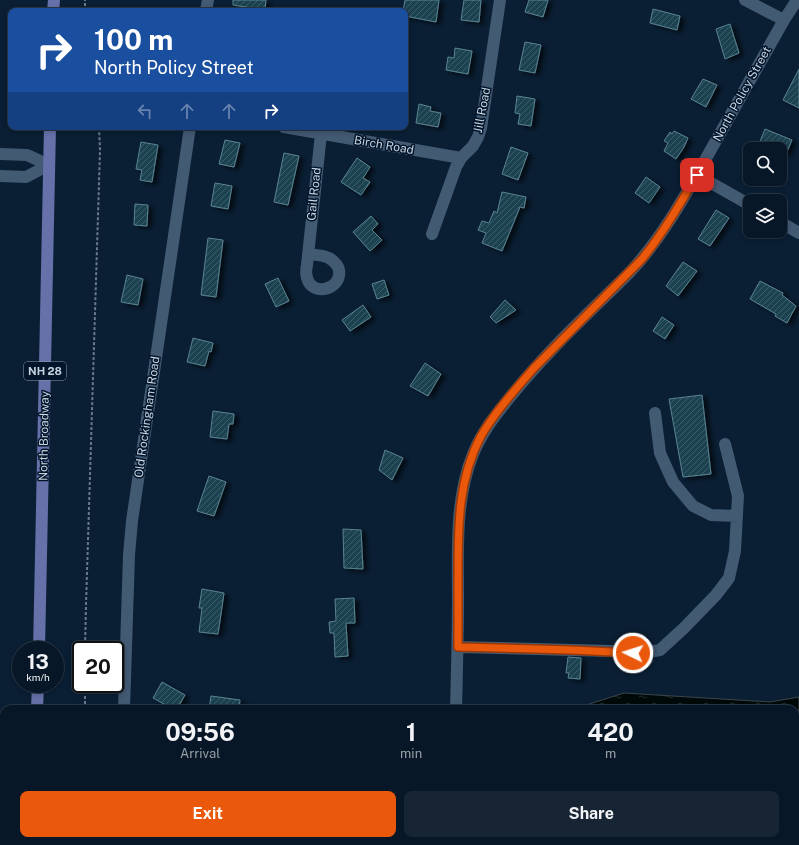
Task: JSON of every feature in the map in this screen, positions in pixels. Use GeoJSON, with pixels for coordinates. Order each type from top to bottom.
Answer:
{"type":"FeatureCollection","features":[{"type":"Feature","properties":{"kind":"main road","name":"North Broadway"},"geometry":{"type":"LineString","coordinates":[[38,641],[50,130]]}},
{"type":"Feature","properties":{"kind":"main road"},"geometry":{"type":"LineString","coordinates":[[37,705],[38,693]]}},
{"type":"Feature","properties":{"kind":"street","name":"Jill Road"},"geometry":{"type":"LineString","coordinates":[[432,234],[456,167],[461,158],[473,146],[481,128],[500,0]]}},
{"type":"Feature","properties":{"kind":"street"},"geometry":{"type":"LineString","coordinates":[[745,0],[784,20]]}},
{"type":"Feature","properties":{"kind":"street","name":"North Policy Street"},"geometry":{"type":"LineString","coordinates":[[456,705],[459,514],[467,472],[473,454],[482,436],[505,403],[534,368],[654,245],[684,198],[784,20],[797,0]]}},
{"type":"Feature","properties":{"kind":"street","name":"Old Rockingham Road"},"geometry":{"type":"LineString","coordinates":[[124,705],[129,555],[132,521],[190,130]]}},
{"type":"Feature","properties":{"kind":"street","name":"Birch Road"},"geometry":{"type":"LineString","coordinates":[[300,130],[461,158]]}},
{"type":"Feature","properties":{"kind":"street","name":"Gail Road"},"geometry":{"type":"LineString","coordinates":[[308,254],[321,134]]}},
{"type":"Feature","properties":{"kind":"street"},"geometry":{"type":"LineString","coordinates":[[0,154],[27,155],[49,166]]}},
{"type":"Feature","properties":{"kind":"street"},"geometry":{"type":"LineString","coordinates":[[0,176],[26,177],[49,166]]}},
{"type":"Feature","properties":{"kind":"street"},"geometry":{"type":"LineString","coordinates":[[697,175],[743,201]]}},
{"type":"Feature","properties":{"kind":"street"},"geometry":{"type":"LineString","coordinates":[[787,226],[799,233]]}},
{"type":"Feature","properties":{"kind":"street"},"geometry":{"type":"LineString","coordinates":[[655,413],[660,453],[673,482],[693,506],[711,515],[737,516]]}},
{"type":"Feature","properties":{"kind":"street"},"geometry":{"type":"LineString","coordinates":[[458,647],[567,649],[644,653],[660,650],[716,595],[729,578],[735,551],[738,496],[725,444]]}},
{"type":"Feature","properties":{"kind":"path"},"geometry":{"type":"LineString","coordinates":[[85,641],[99,130]]}},
{"type":"Feature","properties":{"kind":"path"},"geometry":{"type":"LineString","coordinates":[[85,693],[85,705]]}},
{"type":"Feature","properties":{"kind":"water"},"geometry":{"type":"Polygon","coordinates":[[[624,693],[770,702],[799,697],[799,705],[586,705],[624,693]]]}},
{"type":"Feature","properties":{"kind":"building"},"geometry":{"type":"Polygon","coordinates":[[[233,0],[266,0],[265,8],[252,8],[233,5],[233,0]]]}},
{"type":"Feature","properties":{"kind":"building"},"geometry":{"type":"Polygon","coordinates":[[[405,0],[439,0],[436,22],[408,17],[408,8],[404,8],[405,0]]]}},
{"type":"Feature","properties":{"kind":"building"},"geometry":{"type":"Polygon","coordinates":[[[464,0],[481,0],[479,22],[461,20],[464,0]]]}},
{"type":"Feature","properties":{"kind":"building"},"geometry":{"type":"Polygon","coordinates":[[[529,0],[548,0],[543,17],[525,12],[529,0]]]}},
{"type":"Feature","properties":{"kind":"building"},"geometry":{"type":"Polygon","coordinates":[[[653,9],[680,16],[677,30],[650,23],[653,9]]]}},
{"type":"Feature","properties":{"kind":"building"},"geometry":{"type":"Polygon","coordinates":[[[730,24],[739,53],[725,59],[716,29],[730,24]]]}},
{"type":"Feature","properties":{"kind":"building"},"geometry":{"type":"Polygon","coordinates":[[[525,42],[541,45],[535,73],[519,70],[525,42]]]}},
{"type":"Feature","properties":{"kind":"building"},"geometry":{"type":"Polygon","coordinates":[[[455,48],[472,51],[468,74],[446,70],[448,57],[454,58],[455,48]]]}},
{"type":"Feature","properties":{"kind":"building"},"geometry":{"type":"Polygon","coordinates":[[[799,69],[799,108],[783,100],[799,69]]]}},
{"type":"Feature","properties":{"kind":"building"},"geometry":{"type":"Polygon","coordinates":[[[703,79],[717,85],[706,107],[691,99],[703,79]]]}},
{"type":"Feature","properties":{"kind":"building"},"geometry":{"type":"Polygon","coordinates":[[[517,96],[535,99],[531,126],[518,124],[520,114],[515,113],[517,96]]]}},
{"type":"Feature","properties":{"kind":"building"},"geometry":{"type":"Polygon","coordinates":[[[419,104],[431,107],[430,111],[441,113],[438,127],[416,123],[419,104]]]}},
{"type":"Feature","properties":{"kind":"building"},"geometry":{"type":"Polygon","coordinates":[[[765,129],[792,140],[787,152],[787,142],[760,142],[765,129]]]}},
{"type":"Feature","properties":{"kind":"building"},"geometry":{"type":"Polygon","coordinates":[[[674,131],[688,138],[676,159],[664,151],[668,143],[664,141],[670,132],[672,134],[674,131]]]}},
{"type":"Feature","properties":{"kind":"building"},"geometry":{"type":"Polygon","coordinates":[[[225,140],[240,143],[234,167],[219,164],[225,140]]]}},
{"type":"Feature","properties":{"kind":"building"},"geometry":{"type":"Polygon","coordinates":[[[141,142],[158,145],[152,182],[140,180],[142,170],[136,169],[141,142]]]}},
{"type":"Feature","properties":{"kind":"building"},"geometry":{"type":"Polygon","coordinates":[[[511,147],[528,153],[518,180],[502,174],[511,147]]]}},
{"type":"Feature","properties":{"kind":"building"},"geometry":{"type":"Polygon","coordinates":[[[284,153],[299,156],[288,205],[274,202],[284,153]]]}},
{"type":"Feature","properties":{"kind":"building"},"geometry":{"type":"Polygon","coordinates":[[[357,158],[370,167],[363,178],[370,182],[361,195],[341,182],[357,158]]]}},
{"type":"Feature","properties":{"kind":"building"},"geometry":{"type":"Polygon","coordinates":[[[646,177],[660,187],[649,203],[635,193],[646,177]]]}},
{"type":"Feature","properties":{"kind":"building"},"geometry":{"type":"Polygon","coordinates":[[[215,183],[232,186],[228,209],[211,206],[215,183]]]}},
{"type":"Feature","properties":{"kind":"building"},"geometry":{"type":"Polygon","coordinates":[[[502,192],[526,197],[524,208],[520,207],[502,251],[482,243],[486,233],[478,230],[482,221],[489,223],[494,211],[497,213],[502,192]]]}},
{"type":"Feature","properties":{"kind":"building"},"geometry":{"type":"Polygon","coordinates":[[[135,204],[148,205],[147,226],[134,225],[135,204]]]}},
{"type":"Feature","properties":{"kind":"building"},"geometry":{"type":"Polygon","coordinates":[[[716,210],[729,218],[710,246],[698,239],[716,210]]]}},
{"type":"Feature","properties":{"kind":"building"},"geometry":{"type":"Polygon","coordinates":[[[371,216],[378,224],[372,230],[382,240],[370,251],[353,232],[371,216]]]}},
{"type":"Feature","properties":{"kind":"building"},"geometry":{"type":"Polygon","coordinates":[[[208,238],[223,240],[216,297],[201,295],[208,238]]]}},
{"type":"Feature","properties":{"kind":"building"},"geometry":{"type":"Polygon","coordinates":[[[683,262],[697,271],[678,296],[666,286],[683,262]]]}},
{"type":"Feature","properties":{"kind":"building"},"geometry":{"type":"Polygon","coordinates":[[[127,275],[143,279],[138,305],[121,302],[127,275]]]}},
{"type":"Feature","properties":{"kind":"building"},"geometry":{"type":"Polygon","coordinates":[[[278,278],[289,301],[276,307],[265,284],[278,278]]]}},
{"type":"Feature","properties":{"kind":"building"},"geometry":{"type":"Polygon","coordinates":[[[384,280],[389,295],[377,299],[372,284],[384,280]]]}},
{"type":"Feature","properties":{"kind":"building"},"geometry":{"type":"Polygon","coordinates":[[[760,281],[783,293],[782,295],[796,306],[787,323],[775,316],[776,314],[750,299],[760,281]]]}},
{"type":"Feature","properties":{"kind":"building"},"geometry":{"type":"Polygon","coordinates":[[[505,300],[516,310],[496,323],[490,317],[505,300]]]}},
{"type":"Feature","properties":{"kind":"building"},"geometry":{"type":"Polygon","coordinates":[[[363,305],[371,317],[350,331],[342,320],[363,305]]]}},
{"type":"Feature","properties":{"kind":"building"},"geometry":{"type":"Polygon","coordinates":[[[662,317],[674,325],[665,339],[653,331],[662,317]]]}},
{"type":"Feature","properties":{"kind":"building"},"geometry":{"type":"Polygon","coordinates":[[[193,338],[213,343],[205,366],[187,362],[193,338]]]}},
{"type":"Feature","properties":{"kind":"building"},"geometry":{"type":"Polygon","coordinates":[[[425,363],[441,374],[428,396],[410,386],[425,363]]]}},
{"type":"Feature","properties":{"kind":"building"},"geometry":{"type":"Polygon","coordinates":[[[702,395],[711,474],[683,477],[669,399],[702,395]]]}},
{"type":"Feature","properties":{"kind":"building"},"geometry":{"type":"Polygon","coordinates":[[[213,411],[234,414],[233,424],[229,424],[227,439],[210,437],[213,411]]]}},
{"type":"Feature","properties":{"kind":"building"},"geometry":{"type":"Polygon","coordinates":[[[385,450],[403,458],[392,480],[379,470],[385,450]]]}},
{"type":"Feature","properties":{"kind":"building"},"geometry":{"type":"Polygon","coordinates":[[[209,476],[226,482],[214,516],[197,511],[209,476]]]}},
{"type":"Feature","properties":{"kind":"building"},"geometry":{"type":"Polygon","coordinates":[[[343,529],[361,530],[363,569],[344,568],[343,529]]]}},
{"type":"Feature","properties":{"kind":"building"},"geometry":{"type":"Polygon","coordinates":[[[202,589],[224,593],[218,634],[199,632],[202,608],[199,608],[202,589]]]}},
{"type":"Feature","properties":{"kind":"building"},"geometry":{"type":"Polygon","coordinates":[[[354,598],[355,623],[346,623],[348,656],[335,657],[334,633],[330,633],[329,622],[336,621],[335,599],[354,598]]]}},
{"type":"Feature","properties":{"kind":"building"},"geometry":{"type":"Polygon","coordinates":[[[568,657],[581,658],[580,679],[568,678],[569,673],[566,673],[568,657]]]}},
{"type":"Feature","properties":{"kind":"building"},"geometry":{"type":"Polygon","coordinates":[[[162,682],[185,695],[179,705],[166,705],[153,698],[162,682]]]}},
{"type":"Feature","properties":{"kind":"building"},"geometry":{"type":"Polygon","coordinates":[[[211,696],[240,700],[239,705],[210,705],[211,696]]]}},
{"type":"Feature","properties":{"kind":"route"},"geometry":{"type":"LineString","coordinates":[[633,653],[611,651],[458,647],[459,514],[467,472],[473,454],[493,419],[534,368],[630,272],[654,245],[697,175]]}}]}
